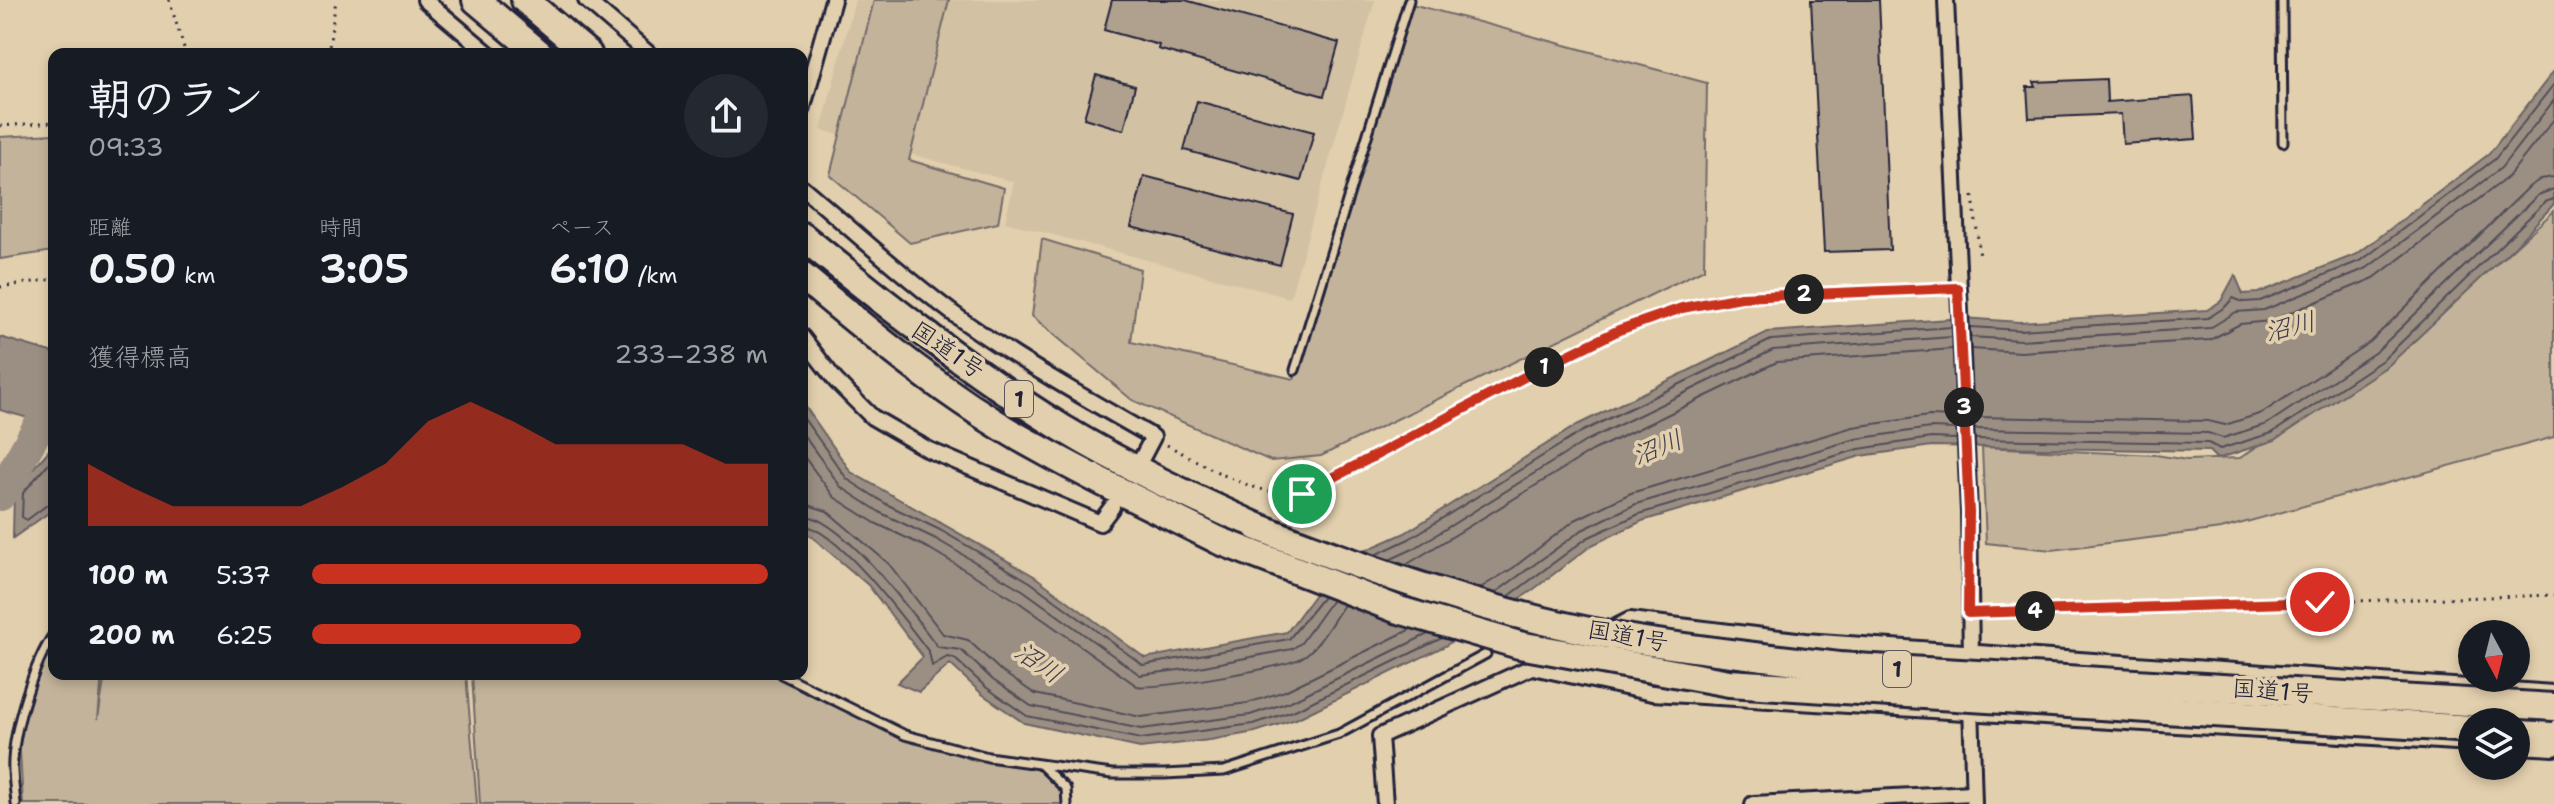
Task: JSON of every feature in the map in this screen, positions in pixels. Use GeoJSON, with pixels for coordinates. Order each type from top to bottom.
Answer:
{"type":"FeatureCollection","features":[{"type":"Feature","properties":{"kind":"highway"},"geometry":{"type":"LineString","coordinates":[[476,0],[533,48]]}},
{"type":"Feature","properties":{"kind":"highway"},"geometry":{"type":"LineString","coordinates":[[525,0],[581,48]]}},
{"type":"Feature","properties":{"kind":"highway","name":"国道1号"},"geometry":{"type":"LineString","coordinates":[[808,241],[907,323],[1061,428],[1159,483],[1258,527],[1411,584],[1528,616],[1619,636],[1733,654],[1839,666],[2554,707]]}},
{"type":"Feature","properties":{"kind":"highway","name":"国道1号"},"geometry":{"type":"LineString","coordinates":[[808,281],[885,346],[961,400],[1039,449],[1220,541],[1399,610],[1519,645],[1729,683],[2458,728]]}},
{"type":"Feature","properties":{"kind":"highway"},"geometry":{"type":"LineString","coordinates":[[2530,733],[2554,734]]}},
{"type":"Feature","properties":{"kind":"street"},"geometry":{"type":"LineString","coordinates":[[425,0],[482,48]]}},
{"type":"Feature","properties":{"kind":"street"},"geometry":{"type":"LineString","coordinates":[[586,0],[642,48]]}},
{"type":"Feature","properties":{"kind":"street"},"geometry":{"type":"LineString","coordinates":[[808,89],[833,0]]}},
{"type":"Feature","properties":{"kind":"street"},"geometry":{"type":"LineString","coordinates":[[1753,804],[1973,799],[1968,613],[1969,512],[1946,0]]}},
{"type":"Feature","properties":{"kind":"street"},"geometry":{"type":"LineString","coordinates":[[808,192],[897,269],[965,322],[1042,373],[1153,437],[1142,458]]}},
{"type":"Feature","properties":{"kind":"street"},"geometry":{"type":"LineString","coordinates":[[808,345],[836,381],[872,417],[929,450],[1100,523],[1112,507]]}},
{"type":"Feature","properties":{"kind":"street"},"geometry":{"type":"LineString","coordinates":[[1385,804],[1380,736],[1630,620],[1805,641],[2554,693]]}},
{"type":"Feature","properties":{"kind":"street"},"geometry":{"type":"LineString","coordinates":[[1533,667],[1652,693],[2458,742]]}},
{"type":"Feature","properties":{"kind":"street"},"geometry":{"type":"LineString","coordinates":[[2530,747],[2554,748]]}},
{"type":"Feature","properties":{"kind":"lane"},"geometry":{"type":"LineString","coordinates":[[1295,370],[1409,0]]}},
{"type":"Feature","properties":{"kind":"lane"},"geometry":{"type":"LineString","coordinates":[[2282,0],[2283,142]]}},
{"type":"Feature","properties":{"kind":"lane"},"geometry":{"type":"LineString","coordinates":[[16,804],[13,758],[23,712],[48,643]]}},
{"type":"Feature","properties":{"kind":"lane"},"geometry":{"type":"LineString","coordinates":[[793,680],[905,735],[988,757],[1112,774],[1224,771],[1339,734],[1486,654]]}},
{"type":"Feature","properties":{"kind":"lane"},"geometry":{"type":"LineString","coordinates":[[1040,765],[1066,789],[1067,804]]}},
{"type":"Feature","properties":{"kind":"path"},"geometry":{"type":"LineString","coordinates":[[169,0],[184,48]]}},
{"type":"Feature","properties":{"kind":"path"},"geometry":{"type":"LineString","coordinates":[[329,48],[336,0]]}},
{"type":"Feature","properties":{"kind":"path"},"geometry":{"type":"LineString","coordinates":[[0,126],[48,122]]}},
{"type":"Feature","properties":{"kind":"path"},"geometry":{"type":"LineString","coordinates":[[0,287],[48,280]]}},
{"type":"Feature","properties":{"kind":"path"},"geometry":{"type":"LineString","coordinates":[[1153,437],[1250,488],[1281,495],[1302,494],[1619,330],[1682,308],[1741,297],[1959,292]]}},
{"type":"Feature","properties":{"kind":"path"},"geometry":{"type":"LineString","coordinates":[[1968,613],[2554,595]]}},
{"type":"Feature","properties":{"kind":"shaded area"},"geometry":{"type":"Polygon","coordinates":[[[855,0],[1375,0],[1290,298],[1005,222],[1014,182],[821,130],[855,0]]]}},
{"type":"Feature","properties":{"kind":"shaded area"},"geometry":{"type":"Polygon","coordinates":[[[874,0],[949,0],[909,160],[1004,188],[998,223],[910,243],[830,175],[874,0]]]}},
{"type":"Feature","properties":{"kind":"shaded area"},"geometry":{"type":"Polygon","coordinates":[[[1408,3],[1707,83],[1704,269],[1321,456],[1271,461],[1132,400],[1032,316],[1042,239],[1140,269],[1131,342],[1294,379],[1408,3]]]}},
{"type":"Feature","properties":{"kind":"shaded area"},"geometry":{"type":"Polygon","coordinates":[[[48,134],[48,252],[0,259],[0,137],[48,134]]]}},
{"type":"Feature","properties":{"kind":"shaded area"},"geometry":{"type":"Polygon","coordinates":[[[2554,211],[2554,437],[2221,529],[2052,550],[1986,543],[1982,447],[2156,455],[2187,460],[2240,458],[2414,339],[2554,211]]]}},
{"type":"Feature","properties":{"kind":"shaded area"},"geometry":{"type":"Polygon","coordinates":[[[48,645],[48,680],[101,680],[98,719],[104,680],[467,680],[477,804],[23,804],[19,733],[48,645]]]}},
{"type":"Feature","properties":{"kind":"shaded area"},"geometry":{"type":"Polygon","coordinates":[[[472,680],[787,680],[808,694],[975,761],[1040,765],[1066,798],[1066,804],[480,804],[472,680]]]}},
{"type":"Feature","properties":{"kind":"water","name":"沼川"},"geometry":{"type":"Polygon","coordinates":[[[2554,71],[2554,204],[2514,247],[2389,365],[2275,440],[2217,459],[2209,451],[1932,446],[1861,456],[1642,521],[1592,545],[1530,592],[1445,646],[1296,719],[1255,732],[1140,748],[1024,723],[982,694],[950,664],[919,692],[897,683],[923,657],[868,585],[808,535],[808,411],[851,472],[1034,576],[1145,658],[1287,632],[1324,582],[1321,570],[1405,533],[1577,425],[1768,332],[1963,318],[2019,322],[2207,310],[2221,301],[2235,275],[2243,294],[2258,293],[2357,254],[2489,154],[2554,71]]]}},
{"type":"Feature","properties":{"kind":"water"},"geometry":{"type":"Polygon","coordinates":[[[0,337],[48,351],[48,431],[46,423],[0,410],[0,337]]]}},
{"type":"Feature","properties":{"kind":"water"},"geometry":{"type":"Polygon","coordinates":[[[48,452],[48,513],[13,538],[14,490],[48,452]]]}},
{"type":"Feature","properties":{"kind":"building"},"geometry":{"type":"Polygon","coordinates":[[[1112,0],[1185,0],[1339,43],[1324,96],[1158,49],[1159,45],[1104,30],[1112,0]]]}},
{"type":"Feature","properties":{"kind":"building"},"geometry":{"type":"Polygon","coordinates":[[[1811,0],[1879,0],[1890,250],[1824,252],[1811,0]]]}},
{"type":"Feature","properties":{"kind":"building"},"geometry":{"type":"Polygon","coordinates":[[[1096,75],[1135,86],[1124,130],[1084,118],[1096,75]]]}},
{"type":"Feature","properties":{"kind":"building"},"geometry":{"type":"Polygon","coordinates":[[[2106,79],[2107,102],[2193,96],[2196,139],[2123,144],[2121,114],[2029,118],[2027,87],[2036,87],[2034,82],[2106,79]]]}},
{"type":"Feature","properties":{"kind":"building"},"geometry":{"type":"Polygon","coordinates":[[[1197,101],[1314,132],[1301,181],[1184,150],[1197,101]]]}},
{"type":"Feature","properties":{"kind":"building"},"geometry":{"type":"Polygon","coordinates":[[[1144,176],[1293,214],[1280,265],[1131,227],[1144,176]]]}},
{"type":"Feature","properties":{"kind":"waterway"},"geometry":{"type":"LineString","coordinates":[[0,495],[48,410]]}},
{"type":"Feature","properties":{"kind":"route"},"geometry":{"type":"LineString","coordinates":[[1302,494],[1619,330],[1682,308],[1741,297],[1958,288],[1969,512],[1968,613],[2320,602]]}}]}
